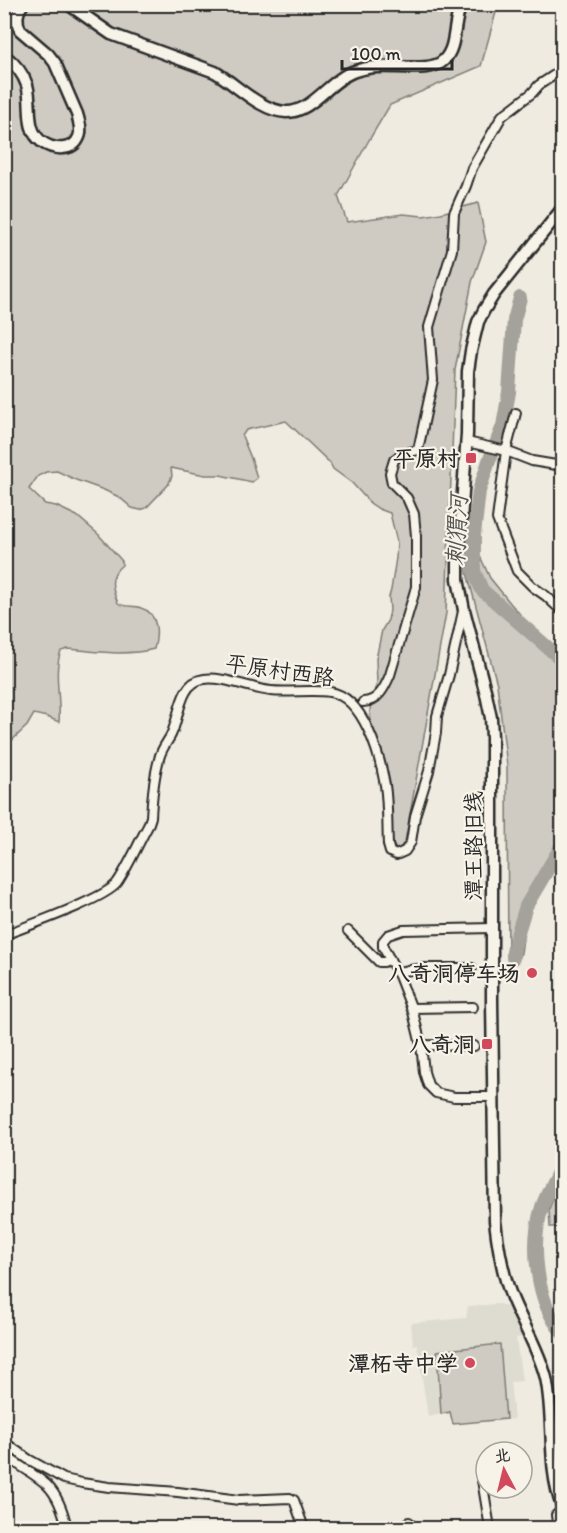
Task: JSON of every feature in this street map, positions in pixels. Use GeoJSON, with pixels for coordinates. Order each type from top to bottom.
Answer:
{"type":"FeatureCollection","features":[{"type":"Feature","properties":{"kind":"main road"},"geometry":{"type":"LineString","coordinates":[[4,55],[20,71],[26,82],[31,122],[36,136],[55,148],[66,148],[75,143],[80,134],[79,121],[55,63],[20,30],[18,25],[18,14],[23,4]]}},
{"type":"Feature","properties":{"kind":"main road"},"geometry":{"type":"LineString","coordinates":[[68,4],[111,34],[215,72],[260,103],[276,111],[288,112],[301,109],[337,80],[354,71],[378,67],[430,67],[441,63],[450,51],[457,16],[462,4]]}},
{"type":"Feature","properties":{"kind":"main road","name":"潭王路旧线"},"geometry":{"type":"LineString","coordinates":[[562,209],[494,294],[478,322],[468,371],[467,442],[458,564],[458,579],[464,610],[491,718],[495,1221],[499,1255],[511,1297],[545,1375],[556,1479],[562,1508]]}},
{"type":"Feature","properties":{"kind":"street"},"geometry":{"type":"LineString","coordinates":[[363,702],[368,703],[380,695],[386,685],[416,587],[414,514],[407,498],[392,483],[390,473],[394,460],[401,454],[418,450],[432,380],[429,327],[452,250],[454,213],[472,168],[502,116],[539,85],[562,70]]}},
{"type":"Feature","properties":{"kind":"street"},"geometry":{"type":"LineString","coordinates":[[516,413],[506,451],[497,519],[516,571],[562,611]]}},
{"type":"Feature","properties":{"kind":"street"},"geometry":{"type":"LineString","coordinates":[[467,442],[506,451],[532,461],[562,466]]}},
{"type":"Feature","properties":{"kind":"street","name":"平原村西路"},"geometry":{"type":"LineString","coordinates":[[4,935],[88,901],[107,892],[116,884],[148,826],[159,758],[163,746],[172,734],[185,693],[202,679],[213,679],[270,691],[331,692],[351,703],[366,726],[379,761],[385,787],[390,852],[396,855],[405,851],[411,842],[415,816],[429,771],[437,716],[464,610]]}},
{"type":"Feature","properties":{"kind":"street"},"geometry":{"type":"LineString","coordinates":[[492,928],[403,930],[388,935],[383,940],[383,947],[397,972],[411,1008],[428,1085],[436,1093],[454,1097],[493,1097]]}},
{"type":"Feature","properties":{"kind":"street"},"geometry":{"type":"LineString","coordinates":[[348,931],[379,962],[390,959]]}},
{"type":"Feature","properties":{"kind":"street"},"geometry":{"type":"LineString","coordinates":[[397,972],[424,968],[472,968]]}},
{"type":"Feature","properties":{"kind":"street"},"geometry":{"type":"LineString","coordinates":[[411,1008],[473,1007]]}},
{"type":"Feature","properties":{"kind":"street"},"geometry":{"type":"LineString","coordinates":[[421,1045],[474,1046]]}},
{"type":"Feature","properties":{"kind":"street"},"geometry":{"type":"LineString","coordinates":[[4,1442],[28,1459],[64,1479],[82,1483],[239,1500],[290,1498],[294,1500],[304,1528]]}},
{"type":"Feature","properties":{"kind":"street"},"geometry":{"type":"LineString","coordinates":[[4,1455],[48,1486],[60,1507],[67,1528]]}},
{"type":"Feature","properties":{"kind":"street"},"geometry":{"type":"LineString","coordinates":[[485,1500],[490,1528]]}},
{"type":"Feature","properties":{"kind":"street"},"geometry":{"type":"LineString","coordinates":[[558,1528],[556,1515],[562,1508]]}},
{"type":"Feature","properties":{"kind":"shaded area"},"geometry":{"type":"Polygon","coordinates":[[[5,5],[498,5],[481,66],[390,105],[338,196],[347,222],[403,214],[423,216],[478,203],[486,242],[472,282],[455,370],[446,613],[405,842],[397,851],[393,844],[381,756],[371,722],[370,710],[377,683],[376,659],[382,630],[388,620],[390,610],[389,597],[396,558],[397,542],[390,513],[370,503],[286,421],[246,430],[242,436],[257,478],[252,482],[171,468],[172,476],[168,485],[146,508],[140,510],[132,508],[119,497],[57,471],[46,472],[38,476],[29,489],[45,504],[56,506],[77,516],[98,534],[122,561],[112,583],[118,603],[147,611],[154,619],[156,637],[154,649],[144,651],[111,653],[68,649],[61,651],[57,677],[59,722],[34,714],[27,726],[5,747],[5,5]]]}},
{"type":"Feature","properties":{"kind":"shaded area"},"geometry":{"type":"Polygon","coordinates":[[[480,556],[490,578],[511,604],[534,630],[562,654],[562,835],[533,896],[525,924],[521,953],[508,973],[507,766],[497,684],[467,573],[470,557],[480,556]]]}},
{"type":"Feature","properties":{"kind":"shaded area"},"geometry":{"type":"Polygon","coordinates":[[[562,1176],[562,1227],[550,1227],[549,1209],[562,1176]]]}},
{"type":"Feature","properties":{"kind":"shaded area","name":"潭柘寺中学"},"geometry":{"type":"Polygon","coordinates":[[[499,1304],[510,1307],[524,1337],[516,1338],[522,1381],[510,1382],[514,1419],[453,1424],[450,1412],[428,1417],[417,1344],[413,1345],[411,1323],[466,1318],[468,1306],[499,1304]]]}},
{"type":"Feature","properties":{"kind":"shaded area"},"geometry":{"type":"Polygon","coordinates":[[[500,1344],[506,1419],[453,1424],[450,1412],[441,1414],[437,1351],[500,1344]]]}},
{"type":"Feature","properties":{"kind":"waterway","name":"刺猬河"},"geometry":{"type":"LineString","coordinates":[[520,298],[514,320],[509,392],[503,426],[479,491],[474,535],[474,571],[482,590],[562,660]]}},
{"type":"Feature","properties":{"kind":"waterway","name":"刺猬河"},"geometry":{"type":"LineString","coordinates":[[513,958],[526,906],[562,845]]}},
{"type":"Feature","properties":{"kind":"waterway","name":"刺猬河"},"geometry":{"type":"LineString","coordinates":[[562,1164],[542,1207],[536,1238],[541,1289],[546,1305],[562,1332]]}},
{"type":"Feature","properties":{"kind":"place","name":"平原村"},"geometry":{"type":"Point","coordinates":[471,458]}},
{"type":"Feature","properties":{"kind":"place","name":"八奇洞停车场"},"geometry":{"type":"Point","coordinates":[532,973]}},
{"type":"Feature","properties":{"kind":"place","name":"八奇洞"},"geometry":{"type":"Point","coordinates":[487,1044]}},
{"type":"Feature","properties":{"kind":"place","name":"潭柘寺中学"},"geometry":{"type":"Point","coordinates":[470,1363]}}]}
